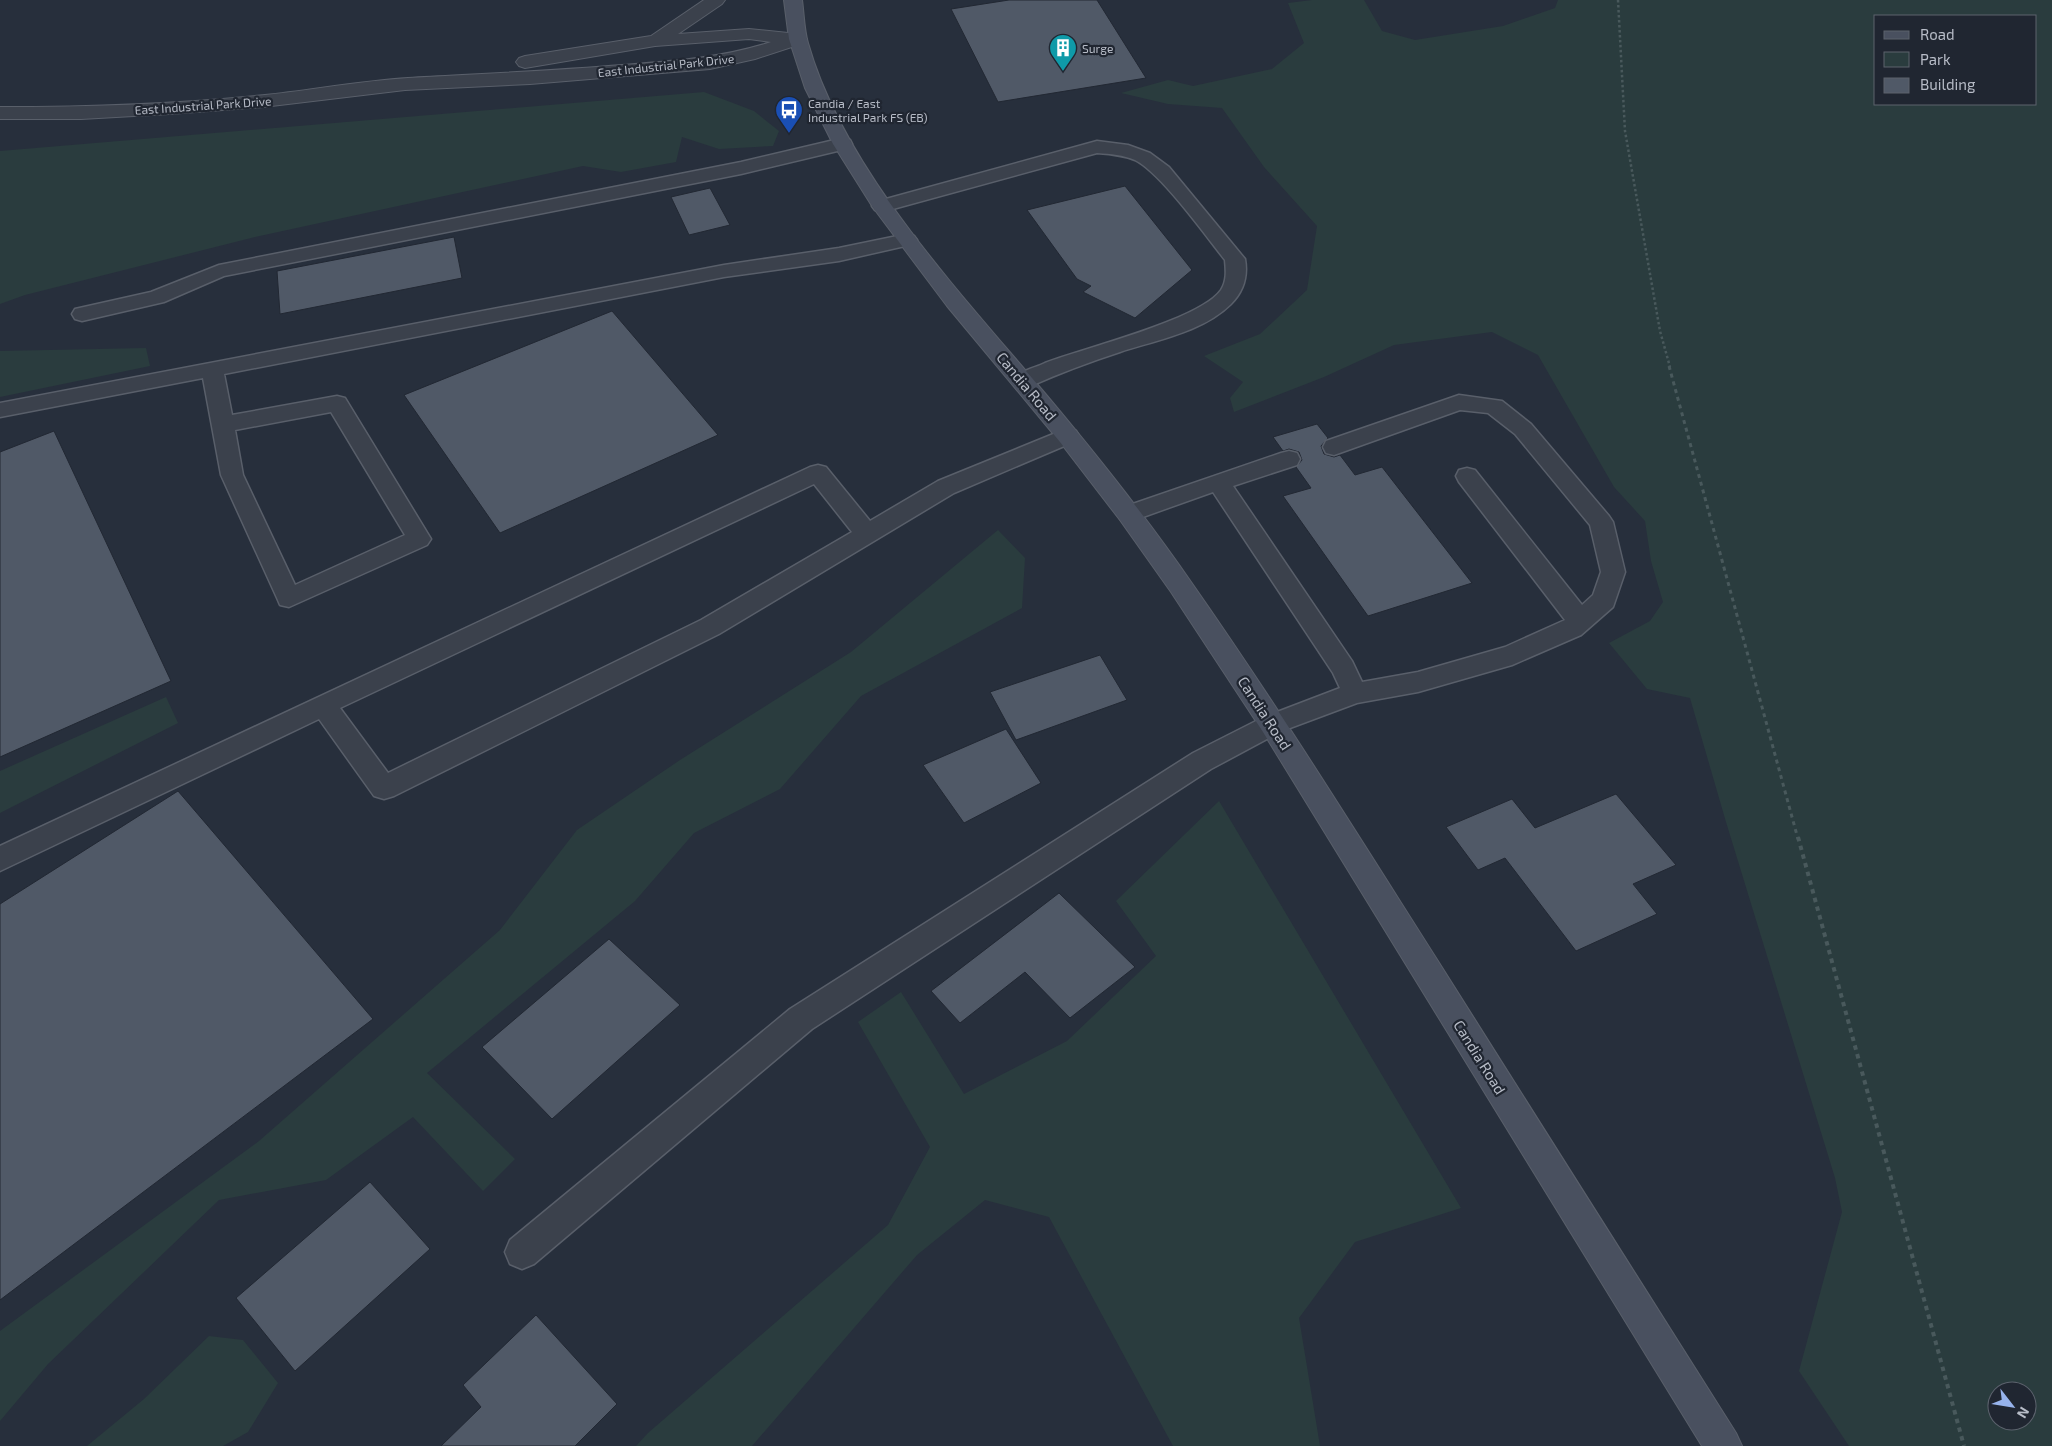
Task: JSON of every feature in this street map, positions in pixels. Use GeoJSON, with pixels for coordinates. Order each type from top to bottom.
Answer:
{"type":"FeatureCollection","features":[{"type":"Feature","properties":{"kind":"main road","name":"Candia Road"},"geometry":{"type":"LineString","coordinates":[[793,0],[798,39],[814,88],[843,144],[882,206],[955,301],[1068,436],[1129,514],[1180,585],[1273,724],[1723,1446]]}},
{"type":"Feature","properties":{"kind":"street"},"geometry":{"type":"LineString","coordinates":[[654,41],[716,0]]}},
{"type":"Feature","properties":{"kind":"street","name":"East Industrial Park Drive"},"geometry":{"type":"LineString","coordinates":[[0,113],[81,113],[263,101],[405,84],[654,41],[749,34],[798,39]]}},
{"type":"Feature","properties":{"kind":"street","name":"East Industrial Park Drive"},"geometry":{"type":"LineString","coordinates":[[405,84],[530,78],[710,63],[749,55],[798,39]]}},
{"type":"Feature","properties":{"kind":"lane"},"geometry":{"type":"LineString","coordinates":[[82,314],[157,297],[219,271],[741,168],[843,144]]}},
{"type":"Feature","properties":{"kind":"lane"},"geometry":{"type":"LineString","coordinates":[[882,206],[1097,147],[1121,149],[1143,157],[1162,171],[1235,259],[1237,272],[1233,288],[1221,302],[1202,314],[1173,327],[1062,364],[1023,381]]}},
{"type":"Feature","properties":{"kind":"lane"},"geometry":{"type":"LineString","coordinates":[[0,410],[695,276],[830,257],[907,240]]}},
{"type":"Feature","properties":{"kind":"lane"},"geometry":{"type":"LineString","coordinates":[[213,370],[222,425],[232,475],[289,598],[419,539],[337,403],[222,425]]}},
{"type":"Feature","properties":{"kind":"lane"},"geometry":{"type":"LineString","coordinates":[[522,1252],[801,1019],[1202,761],[1273,724],[1355,693],[1418,682],[1512,655],[1572,628],[1604,600],[1613,572],[1601,522],[1523,429],[1494,406],[1459,402],[1334,447]]}},
{"type":"Feature","properties":{"kind":"lane"},"geometry":{"type":"LineString","coordinates":[[323,705],[384,788],[710,627],[946,487],[1068,436]]}},
{"type":"Feature","properties":{"kind":"lane"},"geometry":{"type":"LineString","coordinates":[[1129,514],[1289,459]]}},
{"type":"Feature","properties":{"kind":"lane"},"geometry":{"type":"LineString","coordinates":[[0,859],[818,473],[867,534]]}},
{"type":"Feature","properties":{"kind":"lane"},"geometry":{"type":"LineString","coordinates":[[1467,476],[1580,621]]}},
{"type":"Feature","properties":{"kind":"lane"},"geometry":{"type":"LineString","coordinates":[[1218,482],[1343,668],[1355,693]]}},
{"type":"Feature","properties":{"kind":"path"},"geometry":{"type":"LineString","coordinates":[[1618,0],[1625,131],[1660,331],[1964,1446]]}},
{"type":"Feature","properties":{"kind":"green space"},"geometry":{"type":"Polygon","coordinates":[[[1312,0],[1364,0],[1382,31],[1415,40],[1503,26],[1555,8],[1558,0],[2052,0],[2052,1446],[1849,1446],[1799,1371],[1842,1212],[1835,1178],[1690,698],[1647,689],[1609,643],[1650,621],[1663,602],[1651,561],[1645,521],[1614,487],[1538,355],[1492,332],[1394,345],[1324,377],[1234,412],[1230,398],[1243,382],[1204,356],[1260,334],[1307,290],[1317,226],[1264,167],[1222,108],[1168,104],[1121,93],[1168,80],[1193,86],[1272,69],[1304,43],[1288,3],[1312,0]]]}},
{"type":"Feature","properties":{"kind":"green space"},"geometry":{"type":"Polygon","coordinates":[[[704,92],[754,111],[779,131],[773,146],[719,149],[682,137],[676,162],[621,172],[583,166],[255,237],[25,295],[0,304],[0,151],[704,92]]]}},
{"type":"Feature","properties":{"kind":"green space"},"geometry":{"type":"Polygon","coordinates":[[[146,348],[150,366],[0,397],[0,351],[146,348]]]}},
{"type":"Feature","properties":{"kind":"green space"},"geometry":{"type":"Polygon","coordinates":[[[998,530],[1025,558],[1022,608],[861,696],[780,789],[694,833],[635,901],[427,1073],[515,1159],[483,1191],[413,1117],[326,1180],[219,1200],[48,1364],[0,1421],[0,1331],[259,1141],[500,930],[577,830],[680,760],[851,652],[998,530]]]}},
{"type":"Feature","properties":{"kind":"green space"},"geometry":{"type":"Polygon","coordinates":[[[166,697],[178,723],[0,813],[0,771],[166,697]]]}},
{"type":"Feature","properties":{"kind":"green space"},"geometry":{"type":"Polygon","coordinates":[[[1219,801],[1461,1208],[1355,1242],[1299,1318],[1320,1446],[1173,1446],[1049,1217],[985,1200],[917,1255],[752,1446],[636,1446],[648,1433],[888,1225],[930,1147],[858,1022],[901,992],[964,1094],[1067,1041],[1156,956],[1116,901],[1219,801]]]}},
{"type":"Feature","properties":{"kind":"green space"},"geometry":{"type":"Polygon","coordinates":[[[209,1336],[243,1340],[278,1383],[248,1432],[223,1446],[87,1446],[144,1399],[209,1336]]]}},
{"type":"Feature","properties":{"kind":"building"},"geometry":{"type":"Polygon","coordinates":[[[1009,0],[1097,0],[1146,78],[998,102],[951,9],[1009,0]]]}},
{"type":"Feature","properties":{"kind":"building"},"geometry":{"type":"Polygon","coordinates":[[[1125,186],[1192,270],[1135,318],[1083,292],[1091,286],[1077,279],[1027,210],[1125,186]]]}},
{"type":"Feature","properties":{"kind":"building"},"geometry":{"type":"Polygon","coordinates":[[[710,188],[730,225],[689,235],[671,197],[710,188]]]}},
{"type":"Feature","properties":{"kind":"building"},"geometry":{"type":"Polygon","coordinates":[[[454,237],[462,278],[280,314],[277,271],[454,237]]]}},
{"type":"Feature","properties":{"kind":"building"},"geometry":{"type":"Polygon","coordinates":[[[612,311],[718,435],[500,533],[404,395],[612,311]]]}},
{"type":"Feature","properties":{"kind":"building"},"geometry":{"type":"Polygon","coordinates":[[[1317,424],[1328,438],[1321,446],[1324,454],[1334,457],[1340,455],[1355,475],[1382,467],[1472,583],[1368,616],[1283,496],[1311,488],[1296,467],[1302,460],[1299,452],[1289,449],[1283,451],[1273,437],[1317,424]]]}},
{"type":"Feature","properties":{"kind":"building"},"geometry":{"type":"Polygon","coordinates":[[[54,431],[171,681],[0,757],[0,452],[54,431]]]}},
{"type":"Feature","properties":{"kind":"building"},"geometry":{"type":"Polygon","coordinates":[[[1100,655],[1127,700],[1016,740],[990,692],[1100,655]]]}},
{"type":"Feature","properties":{"kind":"building"},"geometry":{"type":"Polygon","coordinates":[[[1006,729],[1041,783],[964,823],[923,765],[1006,729]]]}},
{"type":"Feature","properties":{"kind":"building"},"geometry":{"type":"Polygon","coordinates":[[[178,791],[373,1019],[0,1300],[0,904],[178,791]]]}},
{"type":"Feature","properties":{"kind":"building"},"geometry":{"type":"Polygon","coordinates":[[[1616,794],[1676,865],[1633,884],[1657,914],[1576,951],[1505,858],[1478,870],[1446,827],[1512,799],[1535,828],[1616,794]]]}},
{"type":"Feature","properties":{"kind":"building"},"geometry":{"type":"Polygon","coordinates":[[[1059,893],[1135,967],[1070,1018],[1025,972],[960,1023],[931,991],[1059,893]]]}},
{"type":"Feature","properties":{"kind":"building"},"geometry":{"type":"Polygon","coordinates":[[[609,939],[680,1005],[552,1119],[482,1047],[609,939]]]}},
{"type":"Feature","properties":{"kind":"building"},"geometry":{"type":"Polygon","coordinates":[[[370,1182],[430,1249],[295,1371],[236,1298],[370,1182]]]}},
{"type":"Feature","properties":{"kind":"building"},"geometry":{"type":"Polygon","coordinates":[[[536,1315],[617,1404],[575,1446],[441,1446],[481,1407],[463,1385],[536,1315]]]}},
{"type":"Feature","properties":{"kind":"place","name":"Surge"},"geometry":{"type":"Point","coordinates":[1063,72]}},
{"type":"Feature","properties":{"kind":"place","name":"Candia / East Industrial Park FS (EB)"},"geometry":{"type":"Point","coordinates":[789,134]}}]}
